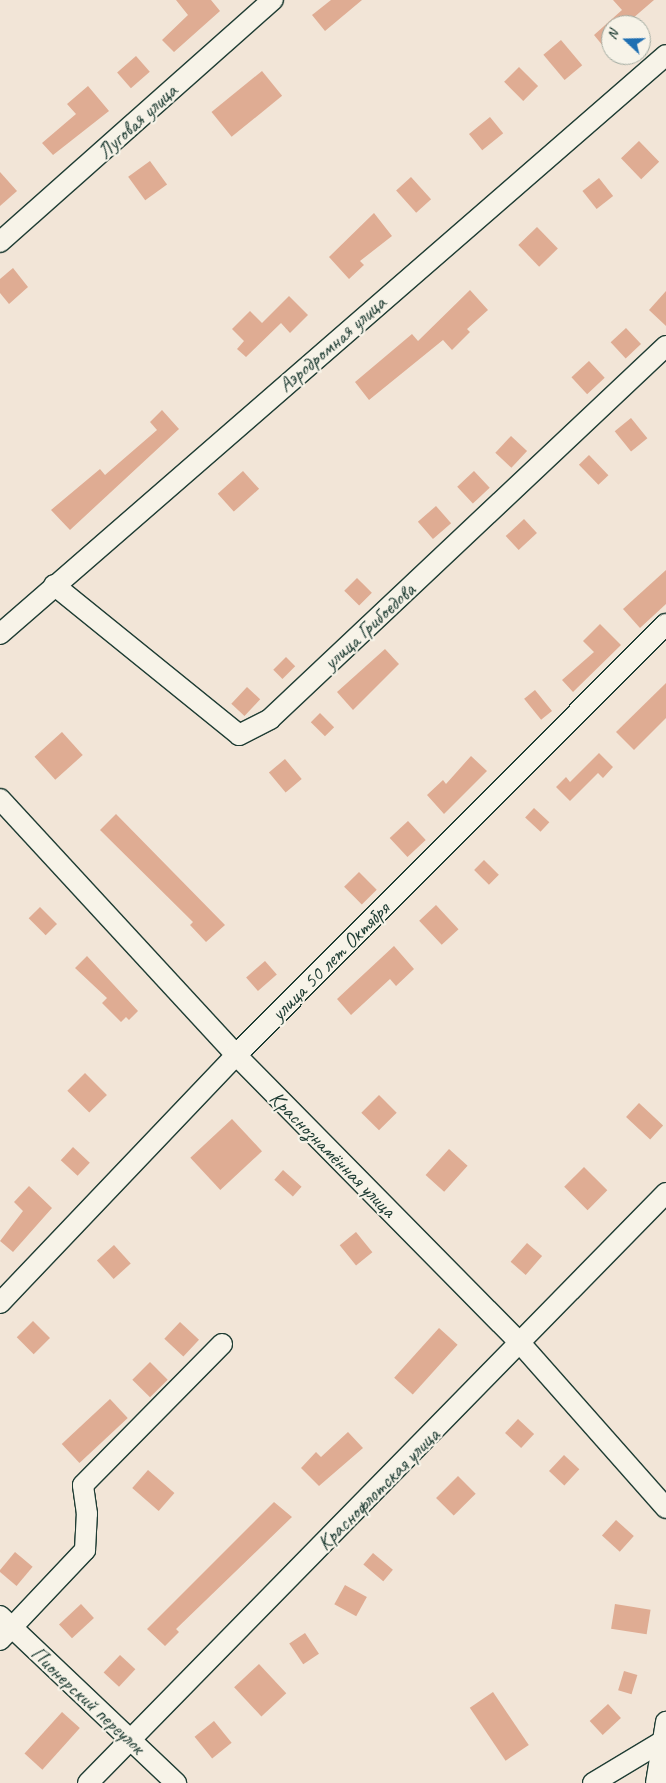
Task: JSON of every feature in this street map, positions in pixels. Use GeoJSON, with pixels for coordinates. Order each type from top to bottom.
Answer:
{"type":"FeatureCollection","features":[{"type":"Feature","properties":{"kind":"street","name":"Луговая улица"},"geometry":{"type":"LineString","coordinates":[[0,242],[273,0]]}},
{"type":"Feature","properties":{"kind":"street","name":"Аэродромная улица"},"geometry":{"type":"LineString","coordinates":[[0,634],[54,584],[666,55]]}},
{"type":"Feature","properties":{"kind":"street","name":"улица Грибоедова"},"geometry":{"type":"LineString","coordinates":[[54,584],[239,735],[270,720],[666,346]]}},
{"type":"Feature","properties":{"kind":"street","name":"улица 50 лет Октября"},"geometry":{"type":"LineString","coordinates":[[0,1303],[236,1055],[666,624]]}},
{"type":"Feature","properties":{"kind":"street","name":"Краснознамённая улица"},"geometry":{"type":"LineString","coordinates":[[0,799],[236,1055],[521,1344],[666,1508]]}},
{"type":"Feature","properties":{"kind":"street","name":"Краснофлотская улица"},"geometry":{"type":"LineString","coordinates":[[88,1783],[521,1344],[666,1192]]}},
{"type":"Feature","properties":{"kind":"street"},"geometry":{"type":"LineString","coordinates":[[4,1628],[85,1550],[83,1485],[222,1344]]}},
{"type":"Feature","properties":{"kind":"street","name":"Пионерский переулок"},"geometry":{"type":"LineString","coordinates":[[4,1628],[132,1739],[176,1783]]}},
{"type":"Feature","properties":{"kind":"street"},"geometry":{"type":"LineString","coordinates":[[593,1783],[605,1772],[664,1731]]}},
{"type":"Feature","properties":{"kind":"street"},"geometry":{"type":"LineString","coordinates":[[656,1783],[664,1731]]}},
{"type":"Feature","properties":{"kind":"building"},"geometry":{"type":"Polygon","coordinates":[[[176,0],[211,0],[220,11],[174,52],[162,40],[188,15],[176,0]]]}},
{"type":"Feature","properties":{"kind":"building"},"geometry":{"type":"Polygon","coordinates":[[[331,0],[362,0],[325,31],[312,15],[331,0]]]}},
{"type":"Feature","properties":{"kind":"building"},"geometry":{"type":"Polygon","coordinates":[[[613,0],[654,0],[637,15],[616,15],[622,10],[613,0]]]}},
{"type":"Feature","properties":{"kind":"building"},"geometry":{"type":"Polygon","coordinates":[[[601,29],[601,44],[594,35],[601,29]]]}},
{"type":"Feature","properties":{"kind":"building"},"geometry":{"type":"Polygon","coordinates":[[[561,40],[582,65],[565,80],[543,55],[561,40]]]}},
{"type":"Feature","properties":{"kind":"building"},"geometry":{"type":"Polygon","coordinates":[[[136,56],[150,72],[131,88],[117,72],[136,56]]]}},
{"type":"Feature","properties":{"kind":"building"},"geometry":{"type":"Polygon","coordinates":[[[519,67],[538,86],[523,101],[504,82],[519,67]]]}},
{"type":"Feature","properties":{"kind":"building"},"geometry":{"type":"Polygon","coordinates":[[[262,71],[282,96],[232,137],[211,112],[262,71]]]}},
{"type":"Feature","properties":{"kind":"building"},"geometry":{"type":"Polygon","coordinates":[[[88,86],[109,111],[53,155],[42,143],[76,114],[67,104],[88,86]]]}},
{"type":"Feature","properties":{"kind":"building"},"geometry":{"type":"Polygon","coordinates":[[[490,117],[503,133],[482,150],[469,134],[490,117]]]}},
{"type":"Feature","properties":{"kind":"building"},"geometry":{"type":"Polygon","coordinates":[[[639,141],[659,162],[641,179],[621,158],[639,141]]]}},
{"type":"Feature","properties":{"kind":"building"},"geometry":{"type":"Polygon","coordinates":[[[150,161],[167,184],[145,200],[128,177],[150,161]]]}},
{"type":"Feature","properties":{"kind":"building"},"geometry":{"type":"Polygon","coordinates":[[[0,172],[17,191],[0,206],[0,172]]]}},
{"type":"Feature","properties":{"kind":"building"},"geometry":{"type":"Polygon","coordinates":[[[411,177],[431,199],[416,213],[396,190],[411,177]]]}},
{"type":"Feature","properties":{"kind":"building"},"geometry":{"type":"Polygon","coordinates":[[[599,178],[613,196],[597,209],[582,191],[599,178]]]}},
{"type":"Feature","properties":{"kind":"building"},"geometry":{"type":"Polygon","coordinates":[[[374,213],[392,236],[360,261],[364,265],[349,279],[329,257],[374,213]]]}},
{"type":"Feature","properties":{"kind":"building"},"geometry":{"type":"Polygon","coordinates":[[[537,227],[558,249],[539,267],[518,245],[537,227]]]}},
{"type":"Feature","properties":{"kind":"building"},"geometry":{"type":"Polygon","coordinates":[[[13,268],[28,287],[9,304],[0,293],[0,279],[13,268]]]}},
{"type":"Feature","properties":{"kind":"building"},"geometry":{"type":"Polygon","coordinates":[[[470,290],[488,310],[467,329],[470,332],[452,350],[443,340],[369,400],[355,382],[412,334],[418,341],[470,290]]]}},
{"type":"Feature","properties":{"kind":"building"},"geometry":{"type":"Polygon","coordinates":[[[666,291],[666,326],[649,310],[666,291]]]}},
{"type":"Feature","properties":{"kind":"building"},"geometry":{"type":"Polygon","coordinates":[[[289,296],[308,315],[290,333],[281,323],[246,357],[237,349],[244,341],[232,329],[250,311],[262,323],[289,296]]]}},
{"type":"Feature","properties":{"kind":"building"},"geometry":{"type":"Polygon","coordinates":[[[626,328],[641,344],[626,358],[611,342],[626,328]]]}},
{"type":"Feature","properties":{"kind":"building"},"geometry":{"type":"Polygon","coordinates":[[[589,361],[605,378],[587,394],[571,377],[589,361]]]}},
{"type":"Feature","properties":{"kind":"building"},"geometry":{"type":"Polygon","coordinates":[[[162,410],[179,429],[70,530],[51,510],[100,469],[105,475],[157,430],[150,422],[162,410]]]}},
{"type":"Feature","properties":{"kind":"building"},"geometry":{"type":"Polygon","coordinates":[[[631,418],[647,438],[631,451],[615,431],[631,418]]]}},
{"type":"Feature","properties":{"kind":"building"},"geometry":{"type":"Polygon","coordinates":[[[511,436],[527,451],[511,468],[495,453],[511,436]]]}},
{"type":"Feature","properties":{"kind":"building"},"geometry":{"type":"Polygon","coordinates":[[[589,455],[608,475],[598,485],[579,465],[589,455]]]}},
{"type":"Feature","properties":{"kind":"building"},"geometry":{"type":"Polygon","coordinates":[[[243,471],[259,489],[234,512],[218,494],[243,471]]]}},
{"type":"Feature","properties":{"kind":"building"},"geometry":{"type":"Polygon","coordinates":[[[474,471],[490,488],[473,504],[457,487],[474,471]]]}},
{"type":"Feature","properties":{"kind":"building"},"geometry":{"type":"Polygon","coordinates":[[[436,506],[451,523],[433,539],[418,522],[436,506]]]}},
{"type":"Feature","properties":{"kind":"building"},"geometry":{"type":"Polygon","coordinates":[[[524,519],[537,533],[519,550],[506,536],[524,519]]]}},
{"type":"Feature","properties":{"kind":"building"},"geometry":{"type":"Polygon","coordinates":[[[666,570],[666,604],[640,628],[623,609],[666,570]]]}},
{"type":"Feature","properties":{"kind":"building"},"geometry":{"type":"Polygon","coordinates":[[[357,578],[372,593],[359,606],[344,591],[357,578]]]}},
{"type":"Feature","properties":{"kind":"building"},"geometry":{"type":"Polygon","coordinates":[[[600,624],[621,645],[573,692],[562,680],[594,652],[583,641],[600,624]]]}},
{"type":"Feature","properties":{"kind":"building"},"geometry":{"type":"Polygon","coordinates":[[[385,649],[399,664],[353,710],[337,692],[385,649]]]}},
{"type":"Feature","properties":{"kind":"building"},"geometry":{"type":"Polygon","coordinates":[[[286,657],[295,666],[282,679],[273,670],[286,657]]]}},
{"type":"Feature","properties":{"kind":"building"},"geometry":{"type":"Polygon","coordinates":[[[666,683],[666,718],[634,750],[616,732],[666,683]]]}},
{"type":"Feature","properties":{"kind":"building"},"geometry":{"type":"Polygon","coordinates":[[[247,687],[260,699],[244,716],[231,704],[247,687]]]}},
{"type":"Feature","properties":{"kind":"building"},"geometry":{"type":"Polygon","coordinates":[[[535,690],[552,711],[541,720],[524,699],[535,690]]]}},
{"type":"Feature","properties":{"kind":"building"},"geometry":{"type":"Polygon","coordinates":[[[320,713],[334,727],[325,736],[311,722],[320,713]]]}},
{"type":"Feature","properties":{"kind":"building"},"geometry":{"type":"Polygon","coordinates":[[[62,732],[83,755],[55,780],[35,757],[62,732]]]}},
{"type":"Feature","properties":{"kind":"building"},"geometry":{"type":"Polygon","coordinates":[[[599,753],[613,767],[603,778],[598,773],[570,801],[556,787],[566,777],[570,782],[599,753]]]}},
{"type":"Feature","properties":{"kind":"building"},"geometry":{"type":"Polygon","coordinates":[[[471,756],[487,771],[444,814],[427,795],[443,780],[446,784],[471,756]]]}},
{"type":"Feature","properties":{"kind":"building"},"geometry":{"type":"Polygon","coordinates":[[[285,759],[302,779],[286,792],[269,772],[285,759]]]}},
{"type":"Feature","properties":{"kind":"building"},"geometry":{"type":"Polygon","coordinates":[[[534,808],[549,822],[540,832],[525,818],[534,808]]]}},
{"type":"Feature","properties":{"kind":"building"},"geometry":{"type":"Polygon","coordinates":[[[116,814],[225,925],[206,942],[190,925],[193,922],[100,830],[116,814]]]}},
{"type":"Feature","properties":{"kind":"building"},"geometry":{"type":"Polygon","coordinates":[[[408,821],[426,840],[407,857],[390,838],[408,821]]]}},
{"type":"Feature","properties":{"kind":"building"},"geometry":{"type":"Polygon","coordinates":[[[484,860],[499,875],[489,885],[474,870],[484,860]]]}},
{"type":"Feature","properties":{"kind":"building"},"geometry":{"type":"Polygon","coordinates":[[[359,872],[377,890],[362,905],[344,887],[359,872]]]}},
{"type":"Feature","properties":{"kind":"building"},"geometry":{"type":"Polygon","coordinates":[[[436,905],[459,929],[442,945],[419,921],[436,905]]]}},
{"type":"Feature","properties":{"kind":"building"},"geometry":{"type":"Polygon","coordinates":[[[40,907],[57,924],[46,935],[29,918],[40,907]]]}},
{"type":"Feature","properties":{"kind":"building"},"geometry":{"type":"Polygon","coordinates":[[[394,946],[414,969],[396,986],[390,979],[351,1015],[337,999],[394,946]]]}},
{"type":"Feature","properties":{"kind":"building"},"geometry":{"type":"Polygon","coordinates":[[[87,956],[138,1011],[129,1020],[126,1017],[121,1022],[102,1003],[107,998],[75,968],[87,956]]]}},
{"type":"Feature","properties":{"kind":"building"},"geometry":{"type":"Polygon","coordinates":[[[265,961],[277,975],[258,991],[246,977],[265,961]]]}},
{"type":"Feature","properties":{"kind":"building"},"geometry":{"type":"Polygon","coordinates":[[[85,1073],[107,1095],[89,1113],[67,1091],[85,1073]]]}},
{"type":"Feature","properties":{"kind":"building"},"geometry":{"type":"Polygon","coordinates":[[[379,1095],[397,1113],[379,1130],[361,1113],[379,1095]]]}},
{"type":"Feature","properties":{"kind":"building"},"geometry":{"type":"Polygon","coordinates":[[[639,1103],[663,1126],[650,1139],[626,1117],[639,1103]]]}},
{"type":"Feature","properties":{"kind":"building"},"geometry":{"type":"Polygon","coordinates":[[[232,1119],[262,1151],[220,1190],[190,1158],[232,1119]]]}},
{"type":"Feature","properties":{"kind":"building"},"geometry":{"type":"Polygon","coordinates":[[[73,1147],[90,1163],[78,1176],[61,1160],[73,1147]]]}},
{"type":"Feature","properties":{"kind":"building"},"geometry":{"type":"Polygon","coordinates":[[[449,1149],[468,1166],[444,1192],[426,1175],[449,1149]]]}},
{"type":"Feature","properties":{"kind":"building"},"geometry":{"type":"Polygon","coordinates":[[[584,1167],[607,1190],[588,1210],[564,1187],[584,1167]]]}},
{"type":"Feature","properties":{"kind":"building"},"geometry":{"type":"Polygon","coordinates":[[[283,1170],[302,1187],[293,1196],[274,1180],[283,1170]]]}},
{"type":"Feature","properties":{"kind":"building"},"geometry":{"type":"Polygon","coordinates":[[[29,1186],[52,1208],[13,1252],[0,1241],[23,1211],[14,1202],[29,1186]]]}},
{"type":"Feature","properties":{"kind":"building"},"geometry":{"type":"Polygon","coordinates":[[[356,1232],[372,1252],[356,1265],[340,1245],[356,1232]]]}},
{"type":"Feature","properties":{"kind":"building"},"geometry":{"type":"Polygon","coordinates":[[[527,1243],[542,1256],[526,1275],[511,1262],[527,1243]]]}},
{"type":"Feature","properties":{"kind":"building"},"geometry":{"type":"Polygon","coordinates":[[[114,1245],[131,1264],[114,1279],[97,1260],[114,1245]]]}},
{"type":"Feature","properties":{"kind":"building"},"geometry":{"type":"Polygon","coordinates":[[[33,1321],[50,1338],[34,1354],[17,1337],[33,1321]]]}},
{"type":"Feature","properties":{"kind":"building"},"geometry":{"type":"Polygon","coordinates":[[[180,1322],[199,1340],[183,1357],[164,1339],[180,1322]]]}},
{"type":"Feature","properties":{"kind":"building"},"geometry":{"type":"Polygon","coordinates":[[[439,1328],[458,1345],[413,1395],[394,1378],[439,1328]]]}},
{"type":"Feature","properties":{"kind":"building"},"geometry":{"type":"Polygon","coordinates":[[[150,1362],[168,1380],[150,1397],[132,1380],[150,1362]]]}},
{"type":"Feature","properties":{"kind":"building"},"geometry":{"type":"Polygon","coordinates":[[[110,1399],[128,1418],[79,1463],[62,1444],[110,1399]]]}},
{"type":"Feature","properties":{"kind":"building"},"geometry":{"type":"Polygon","coordinates":[[[518,1419],[534,1434],[521,1448],[505,1433],[518,1419]]]}},
{"type":"Feature","properties":{"kind":"building"},"geometry":{"type":"Polygon","coordinates":[[[348,1432],[363,1448],[319,1486],[301,1468],[316,1452],[321,1457],[348,1432]]]}},
{"type":"Feature","properties":{"kind":"building"},"geometry":{"type":"Polygon","coordinates":[[[564,1455],[579,1469],[564,1485],[549,1471],[564,1455]]]}},
{"type":"Feature","properties":{"kind":"building"},"geometry":{"type":"Polygon","coordinates":[[[148,1470],[174,1493],[159,1511],[132,1488],[148,1470]]]}},
{"type":"Feature","properties":{"kind":"building"},"geometry":{"type":"Polygon","coordinates":[[[458,1476],[476,1494],[454,1516],[436,1498],[458,1476]]]}},
{"type":"Feature","properties":{"kind":"building"},"geometry":{"type":"Polygon","coordinates":[[[274,1502],[292,1517],[176,1629],[179,1632],[165,1646],[147,1629],[274,1502]]]}},
{"type":"Feature","properties":{"kind":"building"},"geometry":{"type":"Polygon","coordinates":[[[616,1520],[634,1536],[620,1552],[602,1536],[616,1520]]]}},
{"type":"Feature","properties":{"kind":"building"},"geometry":{"type":"Polygon","coordinates":[[[15,1552],[33,1567],[17,1586],[0,1572],[15,1552]]]}},
{"type":"Feature","properties":{"kind":"building"},"geometry":{"type":"Polygon","coordinates":[[[373,1553],[393,1570],[383,1581],[363,1564],[373,1553]]]}},
{"type":"Feature","properties":{"kind":"building"},"geometry":{"type":"Polygon","coordinates":[[[345,1585],[367,1597],[356,1616],[334,1604],[345,1585]]]}},
{"type":"Feature","properties":{"kind":"building"},"geometry":{"type":"Polygon","coordinates":[[[81,1604],[94,1618],[72,1638],[59,1624],[81,1604]]]}},
{"type":"Feature","properties":{"kind":"building"},"geometry":{"type":"Polygon","coordinates":[[[615,1604],[651,1610],[647,1634],[611,1629],[615,1604]]]}},
{"type":"Feature","properties":{"kind":"building"},"geometry":{"type":"Polygon","coordinates":[[[305,1633],[319,1654],[303,1664],[289,1644],[305,1633]]]}},
{"type":"Feature","properties":{"kind":"building"},"geometry":{"type":"Polygon","coordinates":[[[120,1655],[135,1669],[119,1687],[104,1673],[120,1655]]]}},
{"type":"Feature","properties":{"kind":"building"},"geometry":{"type":"Polygon","coordinates":[[[259,1664],[286,1693],[261,1716],[234,1687],[259,1664]]]}},
{"type":"Feature","properties":{"kind":"building"},"geometry":{"type":"Polygon","coordinates":[[[624,1671],[637,1675],[632,1694],[618,1690],[624,1671]]]}},
{"type":"Feature","properties":{"kind":"building"},"geometry":{"type":"Polygon","coordinates":[[[493,1692],[529,1745],[506,1761],[470,1708],[493,1692]]]}},
{"type":"Feature","properties":{"kind":"building"},"geometry":{"type":"Polygon","coordinates":[[[608,1704],[621,1718],[603,1735],[590,1721],[608,1704]]]}},
{"type":"Feature","properties":{"kind":"building"},"geometry":{"type":"Polygon","coordinates":[[[62,1712],[80,1728],[42,1770],[25,1754],[62,1712]]]}},
{"type":"Feature","properties":{"kind":"building"},"geometry":{"type":"Polygon","coordinates":[[[214,1721],[232,1743],[212,1758],[195,1737],[214,1721]]]}}]}
